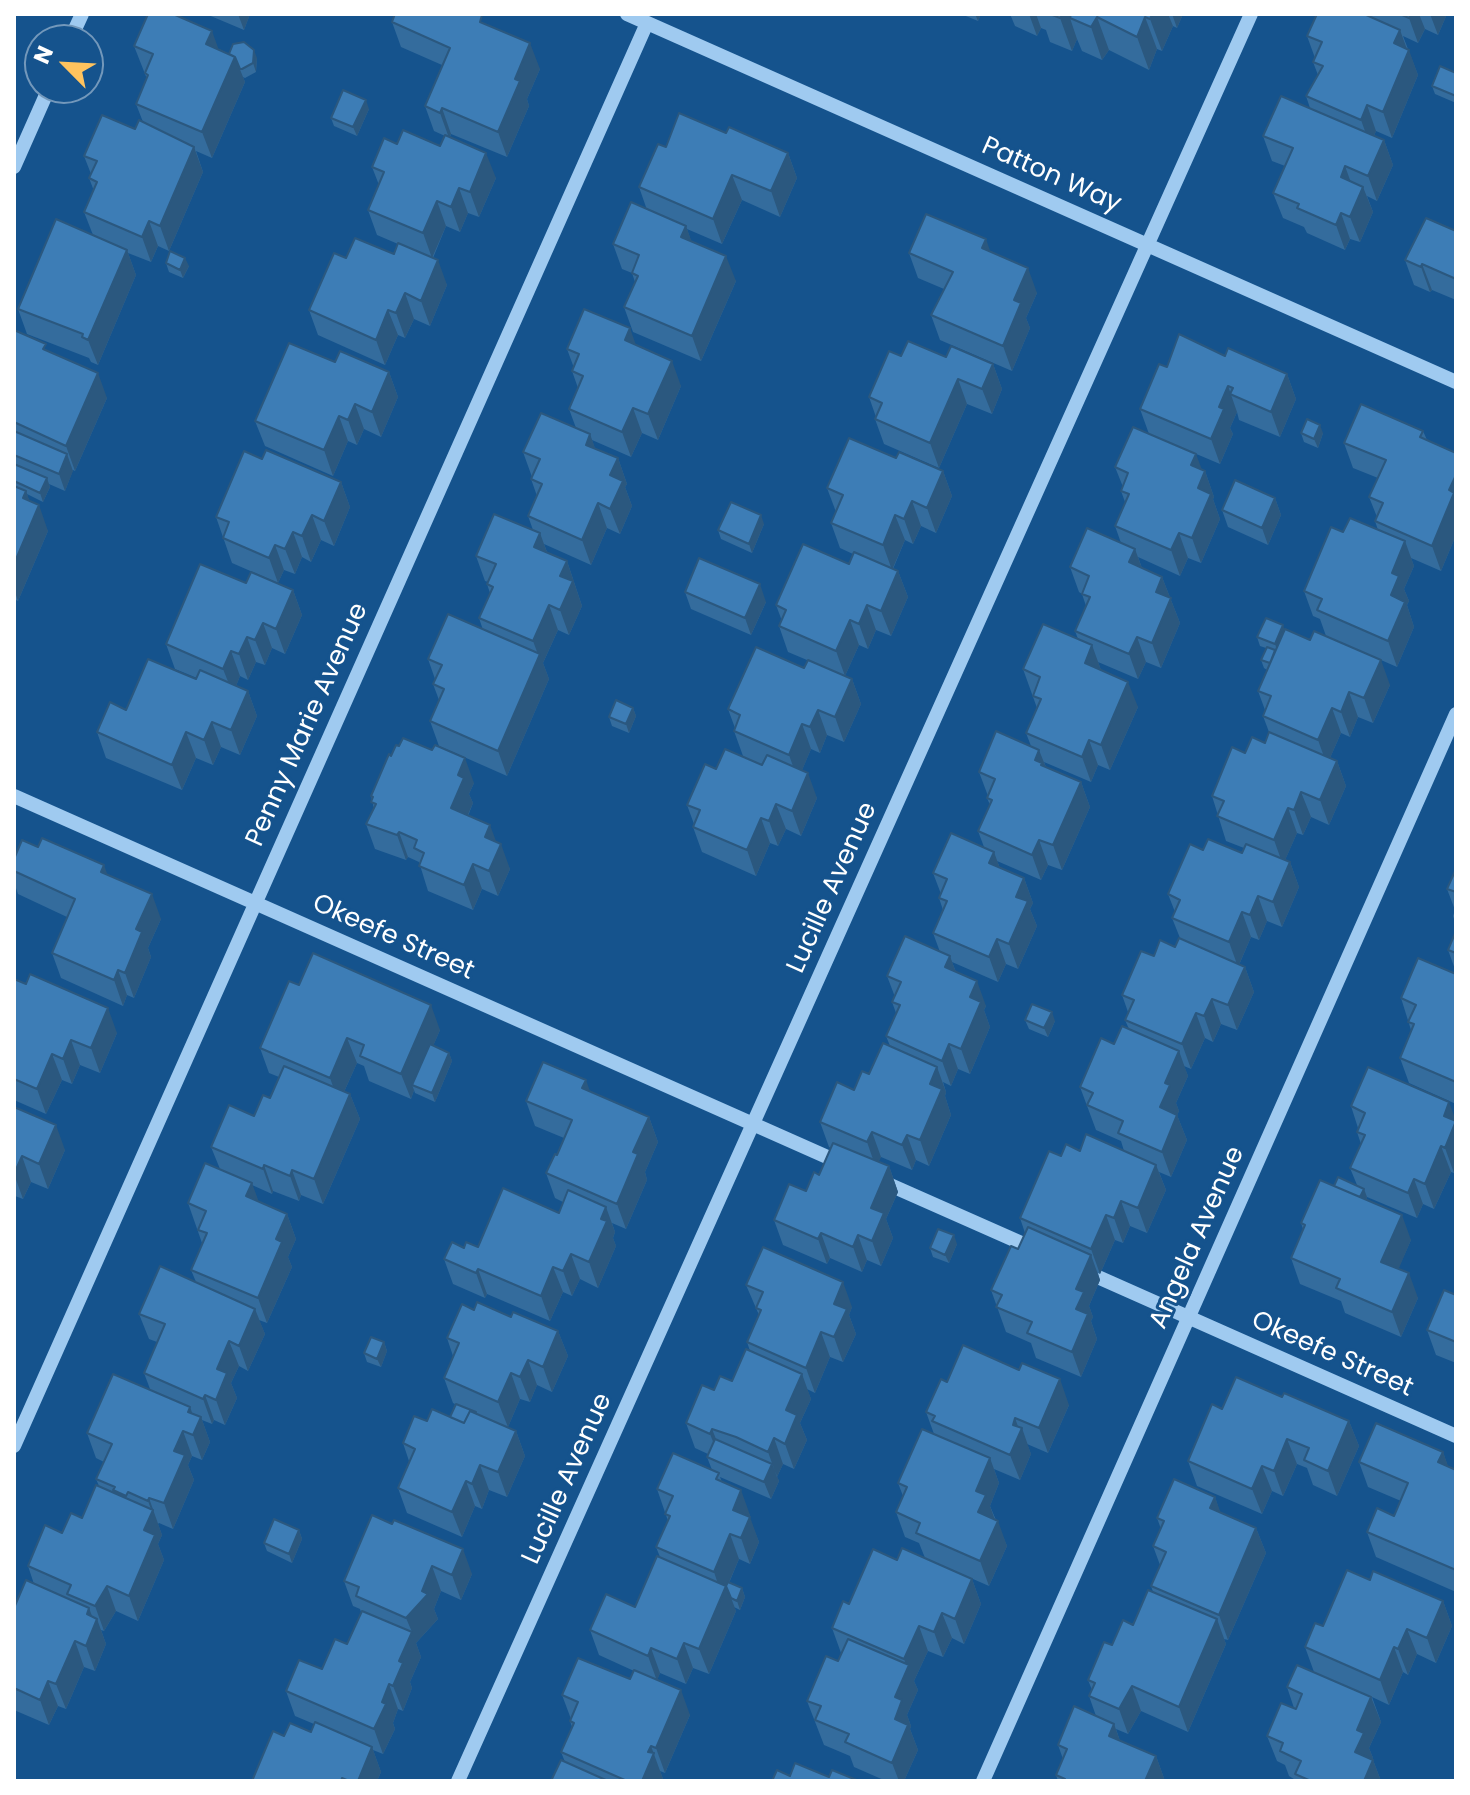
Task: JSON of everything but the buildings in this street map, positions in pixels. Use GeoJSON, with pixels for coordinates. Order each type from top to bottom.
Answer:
{"type":"FeatureCollection","features":[{"type":"Feature","properties":{"kind":"street","name":"Patton Way"},"geometry":{"type":"LineString","coordinates":[[627,14],[1456,382]]}},
{"type":"Feature","properties":{"kind":"street","name":"Lucille Avenue"},"geometry":{"type":"LineString","coordinates":[[458,1781],[1251,14]]}},
{"type":"Feature","properties":{"kind":"street","name":"Penny Marie Avenue"},"geometry":{"type":"LineString","coordinates":[[14,1446],[647,23]]}},
{"type":"Feature","properties":{"kind":"street"},"geometry":{"type":"LineString","coordinates":[[14,167],[42,104]]}},
{"type":"Feature","properties":{"kind":"street","name":"Angela Avenue"},"geometry":{"type":"LineString","coordinates":[[983,1781],[1456,714]]}},
{"type":"Feature","properties":{"kind":"street","name":"Okeefe Street"},"geometry":{"type":"LineString","coordinates":[[14,796],[855,1170]]}},
{"type":"Feature","properties":{"kind":"street"},"geometry":{"type":"LineString","coordinates":[[870,1176],[1044,1253]]}},
{"type":"Feature","properties":{"kind":"street","name":"Okeefe Street"},"geometry":{"type":"LineString","coordinates":[[1073,1266],[1456,1436]]}}]}
